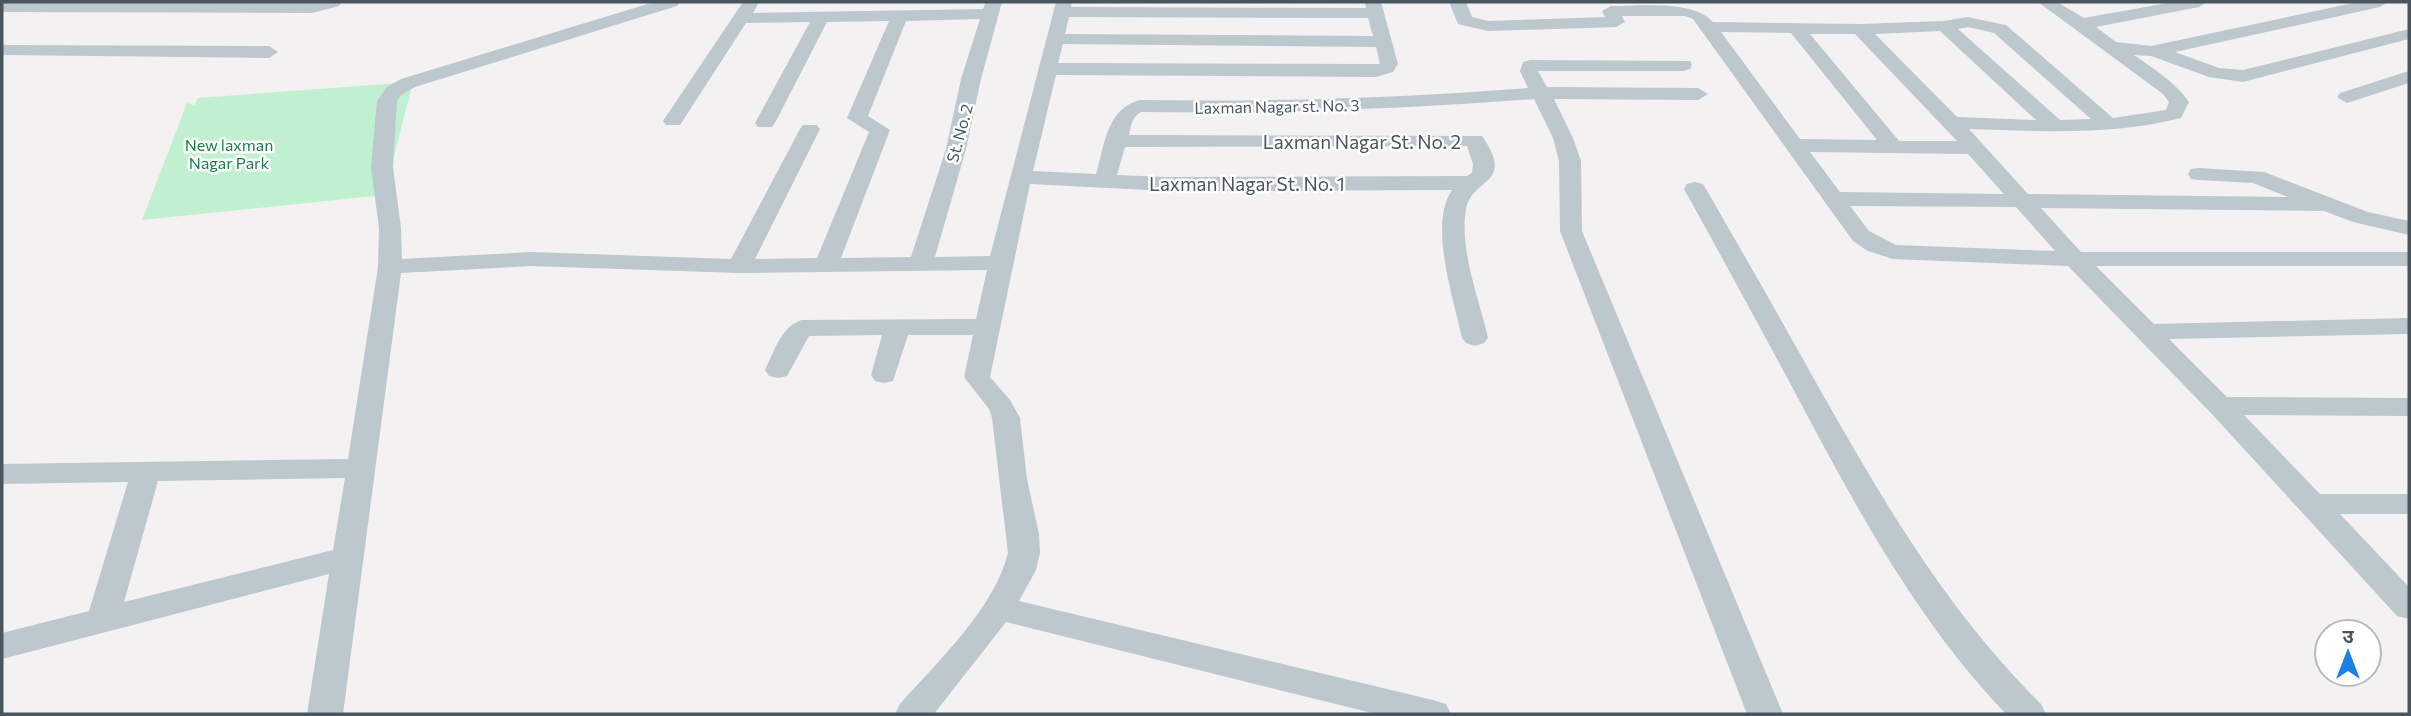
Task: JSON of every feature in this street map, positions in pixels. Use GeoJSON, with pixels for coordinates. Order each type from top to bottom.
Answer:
{"type":"FeatureCollection","features":[{"type":"Feature","properties":{"kind":"street"},"geometry":{"type":"LineString","coordinates":[[2,7],[254,5],[312,8],[333,2]]}},
{"type":"Feature","properties":{"kind":"street"},"geometry":{"type":"LineString","coordinates":[[326,714],[390,267],[390,228],[382,167],[387,101],[394,91],[419,79],[671,2]]}},
{"type":"Feature","properties":{"kind":"street"},"geometry":{"type":"LineString","coordinates":[[673,121],[752,2]]}},
{"type":"Feature","properties":{"kind":"street"},"geometry":{"type":"LineString","coordinates":[[1458,2],[1464,20],[1473,24],[1616,22],[1609,6],[1693,12],[1710,27],[1861,236],[1876,246],[1893,252],[2075,259],[2409,259]]}},
{"type":"Feature","properties":{"kind":"street"},"geometry":{"type":"LineString","coordinates":[[1951,123],[2108,124],[2148,121],[2174,114],[2179,102],[2170,90],[2114,47],[2046,2]]}},
{"type":"Feature","properties":{"kind":"street"},"geometry":{"type":"LineString","coordinates":[[2081,24],[2200,2]]}},
{"type":"Feature","properties":{"kind":"street"},"geometry":{"type":"LineString","coordinates":[[2151,51],[2380,2]]}},
{"type":"Feature","properties":{"kind":"street"},"geometry":{"type":"LineString","coordinates":[[1539,4],[1552,24]]}},
{"type":"Feature","properties":{"kind":"street"},"geometry":{"type":"LineString","coordinates":[[913,714],[998,608],[1016,580],[1025,556],[1024,528],[1013,489],[1002,409],[982,387],[977,377],[1000,263],[1023,177],[1047,69],[1062,7],[1374,7],[1381,42],[1389,64],[1376,71],[1341,72],[1047,69]]}},
{"type":"Feature","properties":{"kind":"street"},"geometry":{"type":"LineString","coordinates":[[741,18],[821,12],[899,17],[992,8]]}},
{"type":"Feature","properties":{"kind":"street","name":"St. No. 2"},"geometry":{"type":"LineString","coordinates":[[921,263],[956,149],[992,8]]}},
{"type":"Feature","properties":{"kind":"street"},"geometry":{"type":"LineString","coordinates":[[765,123],[821,12]]}},
{"type":"Feature","properties":{"kind":"street"},"geometry":{"type":"LineString","coordinates":[[826,266],[880,130],[857,118],[899,17]]}},
{"type":"Feature","properties":{"kind":"street"},"geometry":{"type":"LineString","coordinates":[[1710,27],[1860,29],[1981,22],[2000,29],[2108,124]]}},
{"type":"Feature","properties":{"kind":"street"},"geometry":{"type":"LineString","coordinates":[[1944,26],[2054,124]]}},
{"type":"Feature","properties":{"kind":"street"},"geometry":{"type":"LineString","coordinates":[[1796,28],[1893,147]]}},
{"type":"Feature","properties":{"kind":"street"},"geometry":{"type":"LineString","coordinates":[[1860,29],[1951,123],[2075,259],[2220,406],[2409,607]]}},
{"type":"Feature","properties":{"kind":"street"},"geometry":{"type":"LineString","coordinates":[[2114,47],[2151,51],[2216,73],[2243,76],[2409,34]]}},
{"type":"Feature","properties":{"kind":"street"},"geometry":{"type":"LineString","coordinates":[[1055,40],[1381,42]]}},
{"type":"Feature","properties":{"kind":"street"},"geometry":{"type":"LineString","coordinates":[[2379,42],[2409,53]]}},
{"type":"Feature","properties":{"kind":"street"},"geometry":{"type":"LineString","coordinates":[[2,50],[269,52]]}},
{"type":"Feature","properties":{"kind":"street"},"geometry":{"type":"LineString","coordinates":[[1683,65],[1530,66],[1529,71],[1570,160],[1572,178],[1568,213],[1572,231],[1765,714]]}},
{"type":"Feature","properties":{"kind":"street"},"geometry":{"type":"LineString","coordinates":[[2347,97],[2409,77]]}},
{"type":"Feature","properties":{"kind":"street","name":"Laxman Nagar st. No. 3"},"geometry":{"type":"LineString","coordinates":[[1117,141],[1124,114],[1129,108],[1140,106],[1260,108],[1460,100],[1539,93],[1698,94]]}},
{"type":"Feature","properties":{"kind":"street"},"geometry":{"type":"LineString","coordinates":[[1460,100],[1475,140]]}},
{"type":"Feature","properties":{"kind":"street"},"geometry":{"type":"LineString","coordinates":[[739,266],[810,129]]}},
{"type":"Feature","properties":{"kind":"street","name":"Laxman Nagar St. No. 2"},"geometry":{"type":"LineString","coordinates":[[1117,141],[1475,140],[1484,164],[1482,176],[1463,190],[1453,215],[1454,233],[1475,338]]}},
{"type":"Feature","properties":{"kind":"street"},"geometry":{"type":"LineString","coordinates":[[1104,181],[1117,141]]}},
{"type":"Feature","properties":{"kind":"street"},"geometry":{"type":"LineString","coordinates":[[1793,145],[1973,148]]}},
{"type":"Feature","properties":{"kind":"street"},"geometry":{"type":"LineString","coordinates":[[2199,174],[2256,177],[2361,217],[2409,228]]}},
{"type":"Feature","properties":{"kind":"street","name":"Laxman Nagar St. No. 1"},"geometry":{"type":"LineString","coordinates":[[1023,177],[1299,185],[1472,183]]}},
{"type":"Feature","properties":{"kind":"street"},"geometry":{"type":"LineString","coordinates":[[1695,189],[1896,551],[1940,615],[1990,677],[2028,714]]}},
{"type":"Feature","properties":{"kind":"street"},"geometry":{"type":"LineString","coordinates":[[1835,199],[2327,204]]}},
{"type":"Feature","properties":{"kind":"street"},"geometry":{"type":"LineString","coordinates":[[390,267],[531,259],[739,266],[1000,263]]}},
{"type":"Feature","properties":{"kind":"street"},"geometry":{"type":"LineString","coordinates":[[2148,332],[2409,326]]}},
{"type":"Feature","properties":{"kind":"street"},"geometry":{"type":"LineString","coordinates":[[884,375],[897,327]]}},
{"type":"Feature","properties":{"kind":"street"},"geometry":{"type":"LineString","coordinates":[[778,370],[796,334],[802,328],[986,327]]}},
{"type":"Feature","properties":{"kind":"street"},"geometry":{"type":"LineString","coordinates":[[2220,406],[2409,407]]}},
{"type":"Feature","properties":{"kind":"street"},"geometry":{"type":"LineString","coordinates":[[2,474],[360,468]]}},
{"type":"Feature","properties":{"kind":"street"},"geometry":{"type":"LineString","coordinates":[[103,620],[146,472]]}},
{"type":"Feature","properties":{"kind":"street"},"geometry":{"type":"LineString","coordinates":[[2310,504],[2409,504]]}},
{"type":"Feature","properties":{"kind":"street"},"geometry":{"type":"LineString","coordinates":[[2,646],[347,558]]}},
{"type":"Feature","properties":{"kind":"street"},"geometry":{"type":"LineString","coordinates":[[998,608],[1433,714]]}},
{"type":"Feature","properties":{"kind":"green space","name":"New laxman Nagar Park"},"geometry":{"type":"Polygon","coordinates":[[[413,82],[384,195],[142,220],[187,103],[194,105],[198,98],[413,82]]]}}]}
